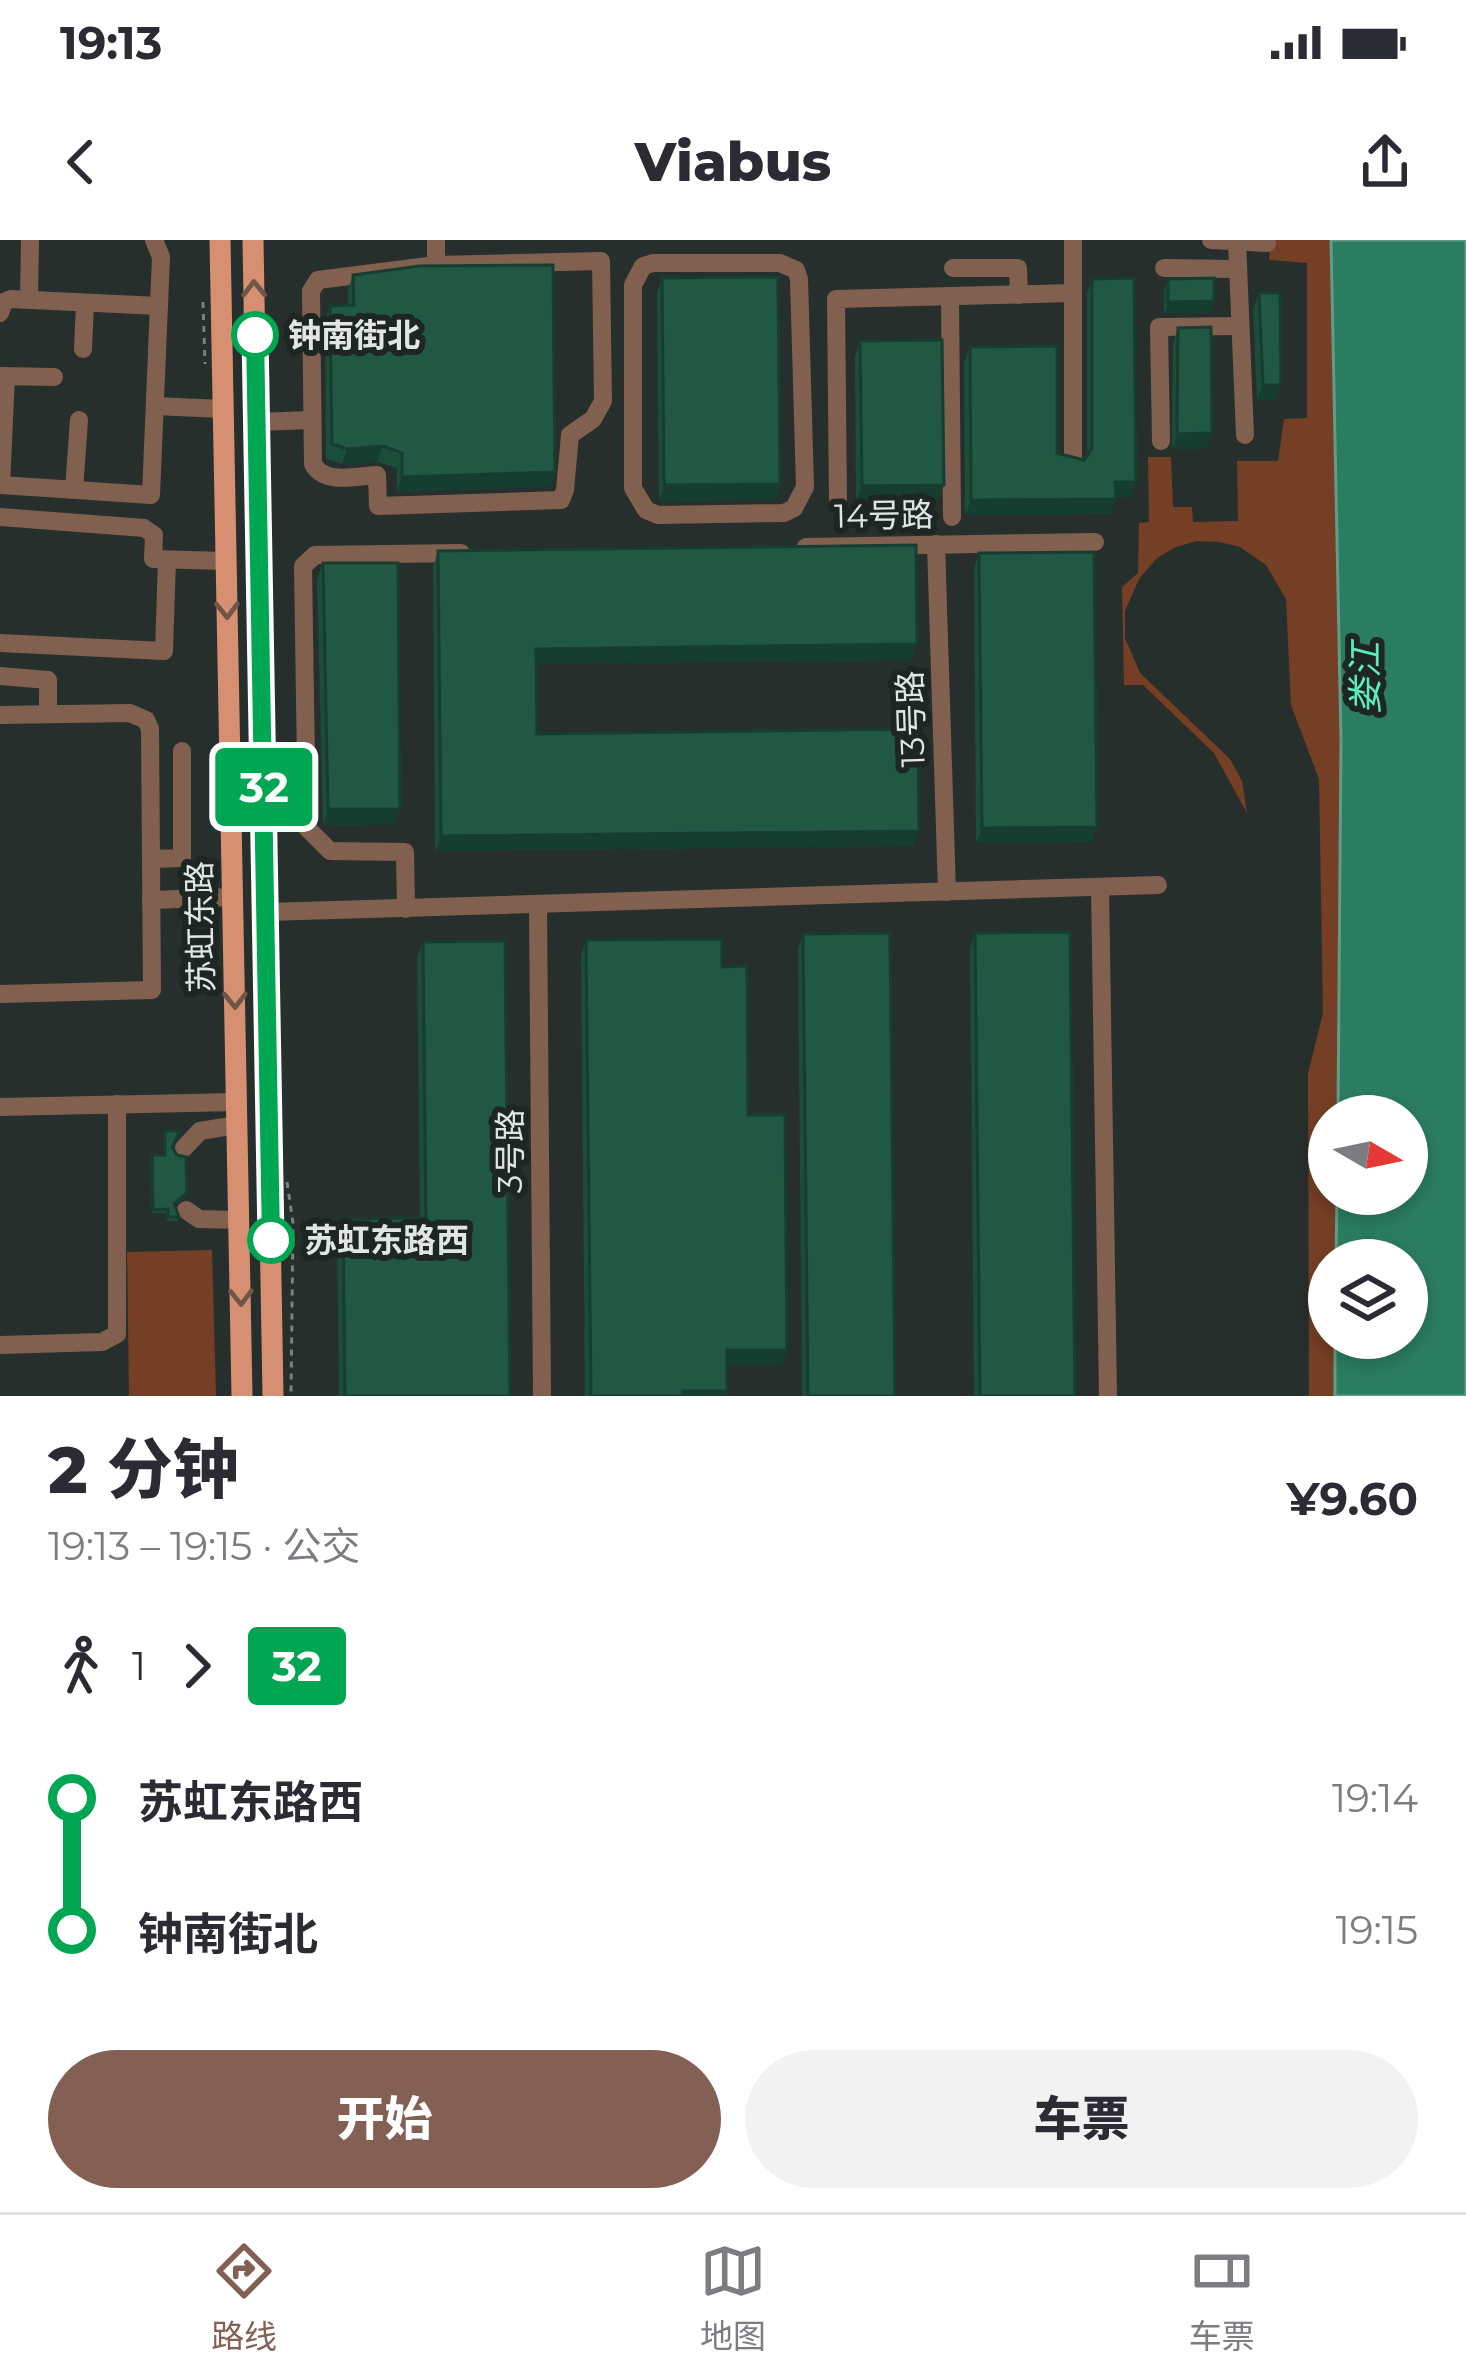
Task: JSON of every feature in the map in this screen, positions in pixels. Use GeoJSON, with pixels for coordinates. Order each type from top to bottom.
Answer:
{"type":"FeatureCollection","features":[{"type":"Feature","properties":{"kind":"main road","name":"苏虹东路"},"geometry":{"type":"LineString","coordinates":[[220,240],[242,1396]]}},
{"type":"Feature","properties":{"kind":"main road","name":"苏虹东路"},"geometry":{"type":"LineString","coordinates":[[253,240],[273,1396]]}},
{"type":"Feature","properties":{"kind":"street"},"geometry":{"type":"LineString","coordinates":[[29,300],[30,240]]}},
{"type":"Feature","properties":{"kind":"street"},"geometry":{"type":"LineString","coordinates":[[54,377],[3,376],[1,485],[151,495],[161,257],[154,240]]}},
{"type":"Feature","properties":{"kind":"street"},"geometry":{"type":"LineString","coordinates":[[436,240],[436,266]]}},
{"type":"Feature","properties":{"kind":"street"},"geometry":{"type":"LineString","coordinates":[[651,240],[652,263]]}},
{"type":"Feature","properties":{"kind":"street"},"geometry":{"type":"LineString","coordinates":[[1072,463],[1073,240]]}},
{"type":"Feature","properties":{"kind":"street"},"geometry":{"type":"LineString","coordinates":[[1211,240],[1267,243]]}},
{"type":"Feature","properties":{"kind":"street"},"geometry":{"type":"LineString","coordinates":[[1237,241],[1246,435]]}},
{"type":"Feature","properties":{"kind":"street"},"geometry":{"type":"LineString","coordinates":[[602,260],[603,401],[592,418],[570,435],[564,497],[556,501],[378,506],[377,475],[326,477],[317,473],[312,420],[314,284],[325,278],[436,266],[602,260]]}},
{"type":"Feature","properties":{"kind":"street"},"geometry":{"type":"LineString","coordinates":[[652,263],[780,263],[796,270],[800,279],[805,487],[794,508],[658,515],[637,500],[633,488],[633,285],[643,266],[652,263]]}},
{"type":"Feature","properties":{"kind":"street"},"geometry":{"type":"LineString","coordinates":[[953,268],[1018,268],[1019,295]]}},
{"type":"Feature","properties":{"kind":"street"},"geometry":{"type":"LineString","coordinates":[[1164,268],[1238,269]]}},
{"type":"Feature","properties":{"kind":"street"},"geometry":{"type":"LineString","coordinates":[[838,504],[836,299],[1019,295],[1093,281]]}},
{"type":"Feature","properties":{"kind":"street"},"geometry":{"type":"LineString","coordinates":[[950,297],[952,517]]}},
{"type":"Feature","properties":{"kind":"street"},"geometry":{"type":"LineString","coordinates":[[0,313],[4,302],[29,300],[159,306]]}},
{"type":"Feature","properties":{"kind":"street"},"geometry":{"type":"LineString","coordinates":[[82,349],[85,302]]}},
{"type":"Feature","properties":{"kind":"street"},"geometry":{"type":"LineString","coordinates":[[1161,441],[1160,327],[1240,326]]}},
{"type":"Feature","properties":{"kind":"street"},"geometry":{"type":"LineString","coordinates":[[155,406],[223,409]]}},
{"type":"Feature","properties":{"kind":"street"},"geometry":{"type":"LineString","coordinates":[[74,490],[79,420]]}},
{"type":"Feature","properties":{"kind":"street"},"geometry":{"type":"LineString","coordinates":[[257,422],[312,420]]}},
{"type":"Feature","properties":{"kind":"street"},"geometry":{"type":"LineString","coordinates":[[0,517],[144,528],[154,535],[153,559],[226,561]]}},
{"type":"Feature","properties":{"kind":"street","name":"14号路"},"geometry":{"type":"LineString","coordinates":[[793,547],[1095,542]]}},
{"type":"Feature","properties":{"kind":"street","name":"13号路"},"geometry":{"type":"LineString","coordinates":[[936,544],[946,892]]}},
{"type":"Feature","properties":{"kind":"street"},"geometry":{"type":"LineString","coordinates":[[406,909],[405,852],[330,851],[307,828],[303,566],[315,556],[482,553]]}},
{"type":"Feature","properties":{"kind":"street"},"geometry":{"type":"LineString","coordinates":[[0,643],[164,651],[167,560]]}},
{"type":"Feature","properties":{"kind":"street"},"geometry":{"type":"LineString","coordinates":[[8,683],[48,680],[48,714]]}},
{"type":"Feature","properties":{"kind":"street"},"geometry":{"type":"LineString","coordinates":[[0,715],[130,713],[146,720],[152,900],[152,990],[0,994]]}},
{"type":"Feature","properties":{"kind":"street"},"geometry":{"type":"LineString","coordinates":[[151,859],[182,858],[182,751]]}},
{"type":"Feature","properties":{"kind":"street"},"geometry":{"type":"LineString","coordinates":[[267,912],[1159,885]]}},
{"type":"Feature","properties":{"kind":"street"},"geometry":{"type":"LineString","coordinates":[[1100,887],[1108,1396]]}},
{"type":"Feature","properties":{"kind":"street"},"geometry":{"type":"LineString","coordinates":[[152,900],[233,897]]}},
{"type":"Feature","properties":{"kind":"street","name":"3号路"},"geometry":{"type":"LineString","coordinates":[[538,905],[542,1396]]}},
{"type":"Feature","properties":{"kind":"street"},"geometry":{"type":"LineString","coordinates":[[0,1107],[117,1104],[237,1113]]}},
{"type":"Feature","properties":{"kind":"street"},"geometry":{"type":"LineString","coordinates":[[0,1345],[102,1342],[117,1334],[117,1104]]}},
{"type":"Feature","properties":{"kind":"street"},"geometry":{"type":"LineString","coordinates":[[184,1148],[200,1131],[237,1113]]}},
{"type":"Feature","properties":{"kind":"street"},"geometry":{"type":"LineString","coordinates":[[186,1210],[199,1219],[239,1220]]}},
{"type":"Feature","properties":{"kind":"shaded area"},"geometry":{"type":"Polygon","coordinates":[[[1270,240],[1331,240],[1341,739],[1338,1095],[1308,1095],[1308,1074],[1323,1013],[1319,779],[1291,705],[1286,599],[1266,565],[1240,547],[1219,542],[1176,547],[1157,558],[1139,579],[1125,611],[1125,638],[1140,673],[1230,759],[1242,781],[1247,813],[1214,753],[1143,685],[1124,685],[1122,587],[1138,573],[1139,523],[1149,522],[1148,457],[1171,457],[1173,507],[1192,507],[1193,522],[1238,521],[1237,461],[1278,461],[1284,419],[1307,418],[1307,263],[1269,260],[1270,240]]]}},
{"type":"Feature","properties":{"kind":"shaded area"},"geometry":{"type":"Polygon","coordinates":[[[1308,1215],[1337,1215],[1336,1239],[1309,1239],[1308,1215]]]}},
{"type":"Feature","properties":{"kind":"shaded area"},"geometry":{"type":"Polygon","coordinates":[[[212,1250],[216,1396],[129,1396],[127,1252],[212,1250]]]}},
{"type":"Feature","properties":{"kind":"shaded area"},"geometry":{"type":"Polygon","coordinates":[[[1309,1359],[1335,1359],[1335,1396],[1309,1396],[1309,1359]]]}},
{"type":"Feature","properties":{"kind":"water","name":"娄江"},"geometry":{"type":"Polygon","coordinates":[[[1331,240],[1466,240],[1466,1396],[1335,1396],[1335,1359],[1428,1359],[1428,1239],[1336,1239],[1337,1215],[1428,1215],[1428,1095],[1338,1095],[1341,739],[1331,240]]]}},
{"type":"Feature","properties":{"kind":"building"},"geometry":{"type":"Polygon","coordinates":[[[553,265],[555,472],[402,477],[402,453],[383,446],[347,449],[332,444],[330,306],[354,305],[353,275],[419,266],[553,265]]]}},
{"type":"Feature","properties":{"kind":"building"},"geometry":{"type":"Polygon","coordinates":[[[778,277],[780,484],[664,485],[662,278],[778,277]]]}},
{"type":"Feature","properties":{"kind":"building"},"geometry":{"type":"Polygon","coordinates":[[[1134,278],[1136,482],[1115,482],[1116,499],[971,500],[970,347],[1057,346],[1057,453],[1084,460],[1092,448],[1092,279],[1134,278]]]}},
{"type":"Feature","properties":{"kind":"building"},"geometry":{"type":"Polygon","coordinates":[[[1214,278],[1214,301],[1168,302],[1168,279],[1214,278]]]}},
{"type":"Feature","properties":{"kind":"building"},"geometry":{"type":"Polygon","coordinates":[[[1259,293],[1280,293],[1281,385],[1263,385],[1259,293]]]}},
{"type":"Feature","properties":{"kind":"building"},"geometry":{"type":"Polygon","coordinates":[[[1211,327],[1212,433],[1177,434],[1178,328],[1211,327]]]}},
{"type":"Feature","properties":{"kind":"building"},"geometry":{"type":"Polygon","coordinates":[[[942,340],[944,485],[862,486],[860,341],[942,340]]]}},
{"type":"Feature","properties":{"kind":"building"},"geometry":{"type":"Polygon","coordinates":[[[916,545],[917,644],[536,649],[537,734],[918,729],[919,831],[441,836],[438,551],[916,545]]]}},
{"type":"Feature","properties":{"kind":"building"},"geometry":{"type":"Polygon","coordinates":[[[1094,552],[1097,827],[982,828],[979,553],[1094,552]]]}},
{"type":"Feature","properties":{"kind":"building"},"geometry":{"type":"Polygon","coordinates":[[[323,563],[398,563],[400,809],[328,809],[323,563]]]}},
{"type":"Feature","properties":{"kind":"building"},"geometry":{"type":"Polygon","coordinates":[[[1070,932],[1075,1396],[980,1396],[975,933],[1070,932]]]}},
{"type":"Feature","properties":{"kind":"building"},"geometry":{"type":"Polygon","coordinates":[[[890,933],[895,1396],[808,1396],[803,934],[890,933]]]}},
{"type":"Feature","properties":{"kind":"building"},"geometry":{"type":"Polygon","coordinates":[[[722,939],[722,967],[747,966],[748,1115],[785,1115],[787,1350],[727,1350],[727,1391],[591,1396],[586,940],[722,939]]]}},
{"type":"Feature","properties":{"kind":"building"},"geometry":{"type":"Polygon","coordinates":[[[505,941],[510,1396],[345,1396],[343,1219],[426,1218],[423,942],[505,941]]]}},
{"type":"Feature","properties":{"kind":"building"},"geometry":{"type":"Polygon","coordinates":[[[165,1131],[180,1131],[172,1147],[177,1155],[186,1157],[187,1193],[174,1204],[179,1217],[168,1217],[168,1209],[153,1210],[152,1155],[165,1155],[165,1131]]]}},
{"type":"Feature","properties":{"kind":"bus line","name":"32"},"geometry":{"type":"LineString","coordinates":[[255,335],[271,1240]]}},
{"type":"Feature","properties":{"kind":"place","name":"钟南街北"},"geometry":{"type":"Point","coordinates":[255,335]}},
{"type":"Feature","properties":{"kind":"place","name":"苏虹东路西"},"geometry":{"type":"Point","coordinates":[271,1240]}}]}
